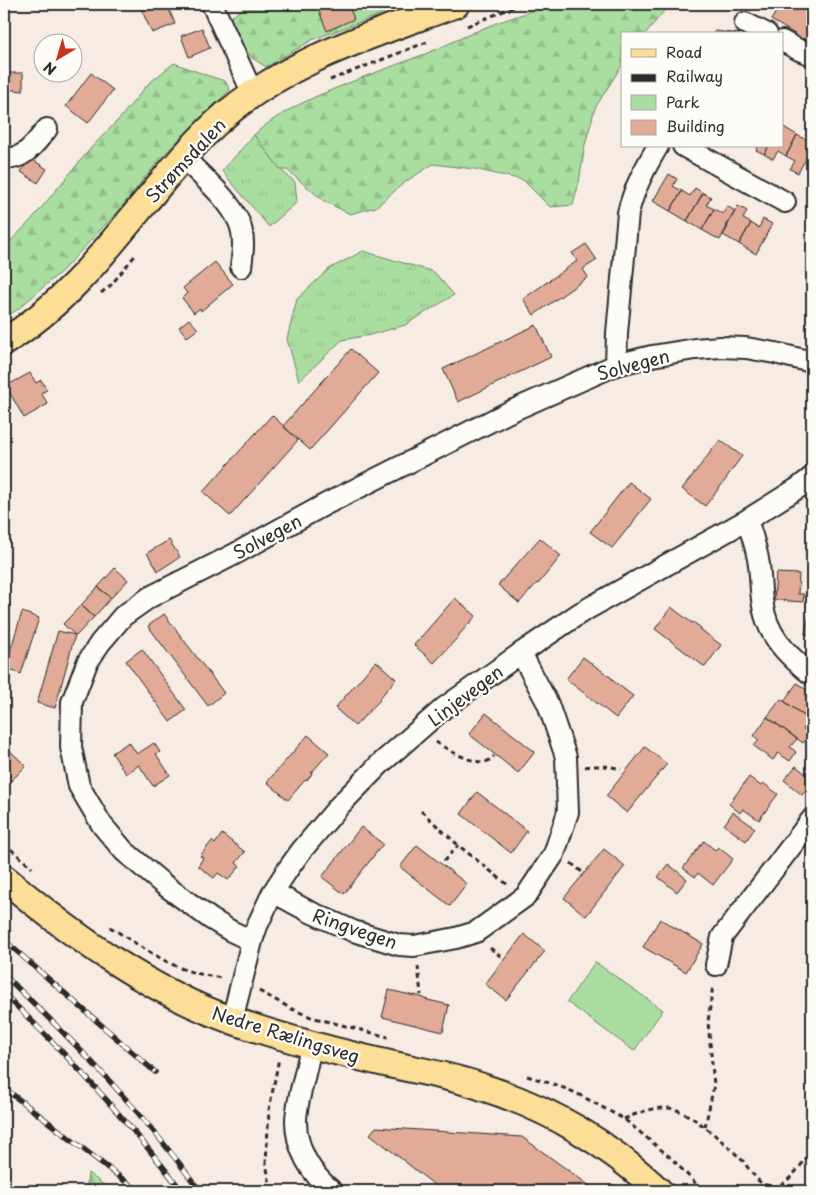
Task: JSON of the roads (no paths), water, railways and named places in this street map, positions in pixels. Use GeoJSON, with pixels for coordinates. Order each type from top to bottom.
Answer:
{"type":"FeatureCollection","features":[{"type":"Feature","properties":{"kind":"main road","name":"Strømsdalen"},"geometry":{"type":"LineString","coordinates":[[4,342],[52,307],[88,271],[183,157],[215,124],[252,94],[286,73],[332,51],[460,16]]}},
{"type":"Feature","properties":{"kind":"main road","name":"Nedre Rælingsveg"},"geometry":{"type":"LineString","coordinates":[[4,878],[58,923],[92,947],[147,981],[175,995],[232,1020],[285,1037],[484,1087],[533,1106],[556,1117],[626,1161],[659,1191]]}},
{"type":"Feature","properties":{"kind":"street"},"geometry":{"type":"LineString","coordinates":[[212,4],[252,94]]}},
{"type":"Feature","properties":{"kind":"street"},"geometry":{"type":"LineString","coordinates":[[745,23],[763,32]]}},
{"type":"Feature","properties":{"kind":"street"},"geometry":{"type":"LineString","coordinates":[[784,42],[812,55]]}},
{"type":"Feature","properties":{"kind":"street"},"geometry":{"type":"LineString","coordinates":[[4,158],[18,158],[30,150],[47,129]]}},
{"type":"Feature","properties":{"kind":"street"},"geometry":{"type":"LineString","coordinates":[[608,363],[617,333],[628,213],[638,182],[657,148]]}},
{"type":"Feature","properties":{"kind":"street"},"geometry":{"type":"LineString","coordinates":[[687,148],[784,202]]}},
{"type":"Feature","properties":{"kind":"street"},"geometry":{"type":"LineString","coordinates":[[183,157],[232,210],[239,223],[243,250],[241,268]]}},
{"type":"Feature","properties":{"kind":"street","name":"Solvegen"},"geometry":{"type":"LineString","coordinates":[[252,941],[211,919],[163,884],[124,851],[102,825],[79,786],[71,747],[72,702],[87,663],[100,643],[123,616],[150,597],[233,555],[326,504],[608,363],[695,349],[720,347],[746,348],[812,362]]}},
{"type":"Feature","properties":{"kind":"street","name":"Linjevegen"},"geometry":{"type":"LineString","coordinates":[[232,1020],[252,941],[273,892],[288,868],[340,805],[380,764],[444,708],[580,613],[747,520],[812,477]]}},
{"type":"Feature","properties":{"kind":"street"},"geometry":{"type":"LineString","coordinates":[[747,520],[760,565],[761,600],[765,617],[782,647],[812,675]]}},
{"type":"Feature","properties":{"kind":"street","name":"Ringvegen"},"geometry":{"type":"LineString","coordinates":[[273,892],[308,912],[353,931],[399,945],[414,946],[476,932],[524,897],[554,854],[568,812],[566,757],[548,704],[521,653]]}},
{"type":"Feature","properties":{"kind":"street"},"geometry":{"type":"LineString","coordinates":[[716,965],[722,937],[812,819]]}},
{"type":"Feature","properties":{"kind":"street"},"geometry":{"type":"LineString","coordinates":[[312,1044],[298,1101],[297,1133],[301,1151],[317,1178],[332,1191]]}},
{"type":"Feature","properties":{"kind":"railway"},"geometry":{"type":"LineString","coordinates":[[4,940],[155,1072]]}},
{"type":"Feature","properties":{"kind":"railway"},"geometry":{"type":"LineString","coordinates":[[4,975],[107,1078],[155,1133],[200,1191]]}},
{"type":"Feature","properties":{"kind":"railway"},"geometry":{"type":"LineString","coordinates":[[4,994],[97,1089],[182,1191]]}},
{"type":"Feature","properties":{"kind":"railway"},"geometry":{"type":"LineString","coordinates":[[4,1088],[138,1191]]}}]}
